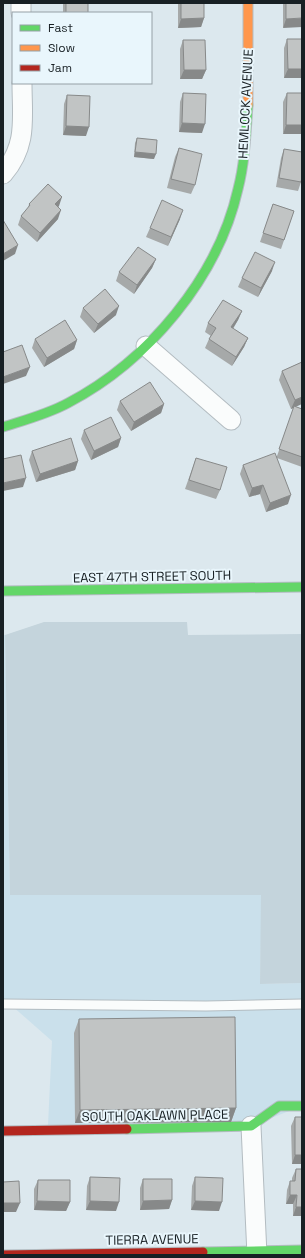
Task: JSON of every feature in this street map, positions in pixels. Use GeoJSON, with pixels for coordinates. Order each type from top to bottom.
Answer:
{"type":"FeatureCollection","features":[{"type":"Feature","properties":{"kind":"street","name":"HEMLOCK AVENUE"},"geometry":{"type":"LineString","coordinates":[[3,427],[47,413],[74,399],[109,377],[146,346],[180,308],[194,287],[219,243],[237,195],[242,170],[247,126],[248,3]]}},
{"type":"Feature","properties":{"kind":"street"},"geometry":{"type":"LineString","coordinates":[[3,174],[15,157],[22,140],[22,84]]}},
{"type":"Feature","properties":{"kind":"street"},"geometry":{"type":"LineString","coordinates":[[146,346],[231,420]]}},
{"type":"Feature","properties":{"kind":"street","name":"EAST 47TH STREET SOUTH"},"geometry":{"type":"LineString","coordinates":[[3,590],[302,587]]}},
{"type":"Feature","properties":{"kind":"street"},"geometry":{"type":"LineString","coordinates":[[257,1253],[251,1126],[279,1106],[302,1106]]}},
{"type":"Feature","properties":{"kind":"street","name":"SOUTH OAKLAWN PLACE"},"geometry":{"type":"LineString","coordinates":[[3,1131],[251,1126]]}},
{"type":"Feature","properties":{"kind":"street","name":"TIERRA AVENUE"},"geometry":{"type":"LineString","coordinates":[[3,1255],[257,1253],[302,1250]]}},
{"type":"Feature","properties":{"kind":"lane"},"geometry":{"type":"LineString","coordinates":[[3,1004],[198,1006],[302,1004]]}},
{"type":"Feature","properties":{"kind":"shaded area"},"geometry":{"type":"Polygon","coordinates":[[[44,622],[187,622],[188,635],[302,634],[302,983],[260,984],[261,895],[10,895],[5,635],[44,622]]]}},
{"type":"Feature","properties":{"kind":"shaded area"},"geometry":{"type":"Polygon","coordinates":[[[3,635],[5,635],[10,895],[262,895],[260,984],[302,983],[302,1106],[251,1126],[48,1125],[52,1041],[3,998],[3,635]]]}},
{"type":"Feature","properties":{"kind":"building"},"geometry":{"type":"Polygon","coordinates":[[[66,3],[88,3],[88,12],[66,12],[66,3]]]}},
{"type":"Feature","properties":{"kind":"building"},"geometry":{"type":"Polygon","coordinates":[[[181,3],[204,3],[204,18],[181,19],[181,3]]]}},
{"type":"Feature","properties":{"kind":"building"},"geometry":{"type":"Polygon","coordinates":[[[286,3],[302,3],[302,18],[286,19],[286,3]]]}},
{"type":"Feature","properties":{"kind":"building"},"geometry":{"type":"Polygon","coordinates":[[[287,39],[302,39],[302,69],[288,69],[287,39]]]}},
{"type":"Feature","properties":{"kind":"building"},"geometry":{"type":"Polygon","coordinates":[[[183,40],[205,40],[206,70],[184,70],[183,40]]]}},
{"type":"Feature","properties":{"kind":"building"},"geometry":{"type":"Polygon","coordinates":[[[183,93],[206,94],[205,124],[182,123],[183,93]]]}},
{"type":"Feature","properties":{"kind":"building"},"geometry":{"type":"Polygon","coordinates":[[[287,93],[302,93],[302,125],[286,125],[287,93]]]}},
{"type":"Feature","properties":{"kind":"building"},"geometry":{"type":"Polygon","coordinates":[[[67,95],[90,96],[89,127],[66,126],[67,95]]]}},
{"type":"Feature","properties":{"kind":"building"},"geometry":{"type":"Polygon","coordinates":[[[137,138],[157,140],[156,154],[135,152],[137,138]]]}},
{"type":"Feature","properties":{"kind":"building"},"geometry":{"type":"Polygon","coordinates":[[[179,148],[202,154],[195,185],[171,179],[179,148]]]}},
{"type":"Feature","properties":{"kind":"building"},"geometry":{"type":"Polygon","coordinates":[[[284,149],[302,152],[301,182],[279,178],[284,149]]]}},
{"type":"Feature","properties":{"kind":"building"},"geometry":{"type":"Polygon","coordinates":[[[48,184],[62,197],[55,204],[61,210],[40,233],[21,216],[30,205],[29,204],[48,184]]]}},
{"type":"Feature","properties":{"kind":"building"},"geometry":{"type":"Polygon","coordinates":[[[162,200],[183,210],[171,237],[150,228],[162,200]]]}},
{"type":"Feature","properties":{"kind":"building"},"geometry":{"type":"Polygon","coordinates":[[[273,204],[294,211],[284,240],[263,233],[273,204]]]}},
{"type":"Feature","properties":{"kind":"building"},"geometry":{"type":"Polygon","coordinates":[[[3,220],[18,245],[3,254],[3,220]]]}},
{"type":"Feature","properties":{"kind":"building"},"geometry":{"type":"Polygon","coordinates":[[[138,247],[156,259],[137,285],[119,272],[138,247]]]}},
{"type":"Feature","properties":{"kind":"building"},"geometry":{"type":"Polygon","coordinates":[[[255,252],[275,262],[261,288],[242,278],[255,252]]]}},
{"type":"Feature","properties":{"kind":"building"},"geometry":{"type":"Polygon","coordinates":[[[105,289],[119,306],[98,324],[83,308],[105,289]]]}},
{"type":"Feature","properties":{"kind":"building"},"geometry":{"type":"Polygon","coordinates":[[[223,300],[242,311],[231,327],[248,338],[236,357],[209,339],[216,328],[208,323],[223,300]]]}},
{"type":"Feature","properties":{"kind":"building"},"geometry":{"type":"Polygon","coordinates":[[[65,320],[77,340],[47,358],[35,339],[65,320]]]}},
{"type":"Feature","properties":{"kind":"building"},"geometry":{"type":"Polygon","coordinates":[[[22,345],[30,367],[3,377],[3,352],[22,345]]]}},
{"type":"Feature","properties":{"kind":"building"},"geometry":{"type":"Polygon","coordinates":[[[302,362],[302,397],[295,400],[282,371],[302,362]]]}},
{"type":"Feature","properties":{"kind":"building"},"geometry":{"type":"Polygon","coordinates":[[[150,382],[164,404],[134,422],[120,401],[150,382]]]}},
{"type":"Feature","properties":{"kind":"building"},"geometry":{"type":"Polygon","coordinates":[[[294,406],[302,409],[302,457],[279,449],[294,406]]]}},
{"type":"Feature","properties":{"kind":"building"},"geometry":{"type":"Polygon","coordinates":[[[111,417],[121,438],[94,451],[84,430],[111,417]]]}},
{"type":"Feature","properties":{"kind":"building"},"geometry":{"type":"Polygon","coordinates":[[[71,438],[78,461],[40,474],[32,451],[71,438]]]}},
{"type":"Feature","properties":{"kind":"building"},"geometry":{"type":"Polygon","coordinates":[[[275,453],[291,495],[270,503],[263,485],[252,488],[243,465],[275,453]]]}},
{"type":"Feature","properties":{"kind":"building"},"geometry":{"type":"Polygon","coordinates":[[[21,455],[26,478],[3,483],[3,459],[21,455]]]}},
{"type":"Feature","properties":{"kind":"building"},"geometry":{"type":"Polygon","coordinates":[[[196,458],[227,467],[220,490],[189,480],[196,458]]]}},
{"type":"Feature","properties":{"kind":"building"},"geometry":{"type":"Polygon","coordinates":[[[235,1017],[236,1108],[80,1110],[79,1019],[235,1017]]]}},
{"type":"Feature","properties":{"kind":"building"},"geometry":{"type":"Polygon","coordinates":[[[295,1117],[302,1117],[302,1155],[295,1155],[295,1117]]]}},
{"type":"Feature","properties":{"kind":"building"},"geometry":{"type":"Polygon","coordinates":[[[296,1169],[302,1169],[302,1207],[296,1207],[297,1195],[290,1195],[290,1181],[295,1181],[296,1169]]]}},
{"type":"Feature","properties":{"kind":"building"},"geometry":{"type":"Polygon","coordinates":[[[90,1177],[120,1178],[119,1202],[90,1201],[90,1177]]]}},
{"type":"Feature","properties":{"kind":"building"},"geometry":{"type":"Polygon","coordinates":[[[195,1177],[223,1178],[222,1202],[195,1201],[195,1177]]]}},
{"type":"Feature","properties":{"kind":"building"},"geometry":{"type":"Polygon","coordinates":[[[143,1179],[172,1179],[172,1200],[143,1201],[143,1179]]]}},
{"type":"Feature","properties":{"kind":"building"},"geometry":{"type":"Polygon","coordinates":[[[38,1180],[70,1180],[70,1202],[37,1201],[38,1180]]]}},
{"type":"Feature","properties":{"kind":"building"},"geometry":{"type":"Polygon","coordinates":[[[19,1181],[20,1203],[3,1203],[3,1182],[19,1181]]]}},
{"type":"Feature","properties":{"kind":"traffic: fast"},"geometry":{"type":"LineString","coordinates":[[3,427],[68,403],[97,385],[126,364],[152,340],[176,314],[197,285],[214,254],[228,222],[238,189],[242,168],[248,105]]}},
{"type":"Feature","properties":{"kind":"traffic: fast"},"geometry":{"type":"LineString","coordinates":[[3,591],[302,587]]}},
{"type":"Feature","properties":{"kind":"traffic: fast"},"geometry":{"type":"LineString","coordinates":[[127,1129],[251,1126],[279,1106],[302,1106]]}},
{"type":"Feature","properties":{"kind":"traffic: fast"},"geometry":{"type":"LineString","coordinates":[[203,1252],[302,1250]]}},
{"type":"Feature","properties":{"kind":"traffic: slow"},"geometry":{"type":"LineString","coordinates":[[248,3],[248,105]]}},
{"type":"Feature","properties":{"kind":"traffic: jam"},"geometry":{"type":"LineString","coordinates":[[3,1131],[127,1129]]}},
{"type":"Feature","properties":{"kind":"traffic: jam"},"geometry":{"type":"LineString","coordinates":[[3,1255],[203,1252]]}}]}
